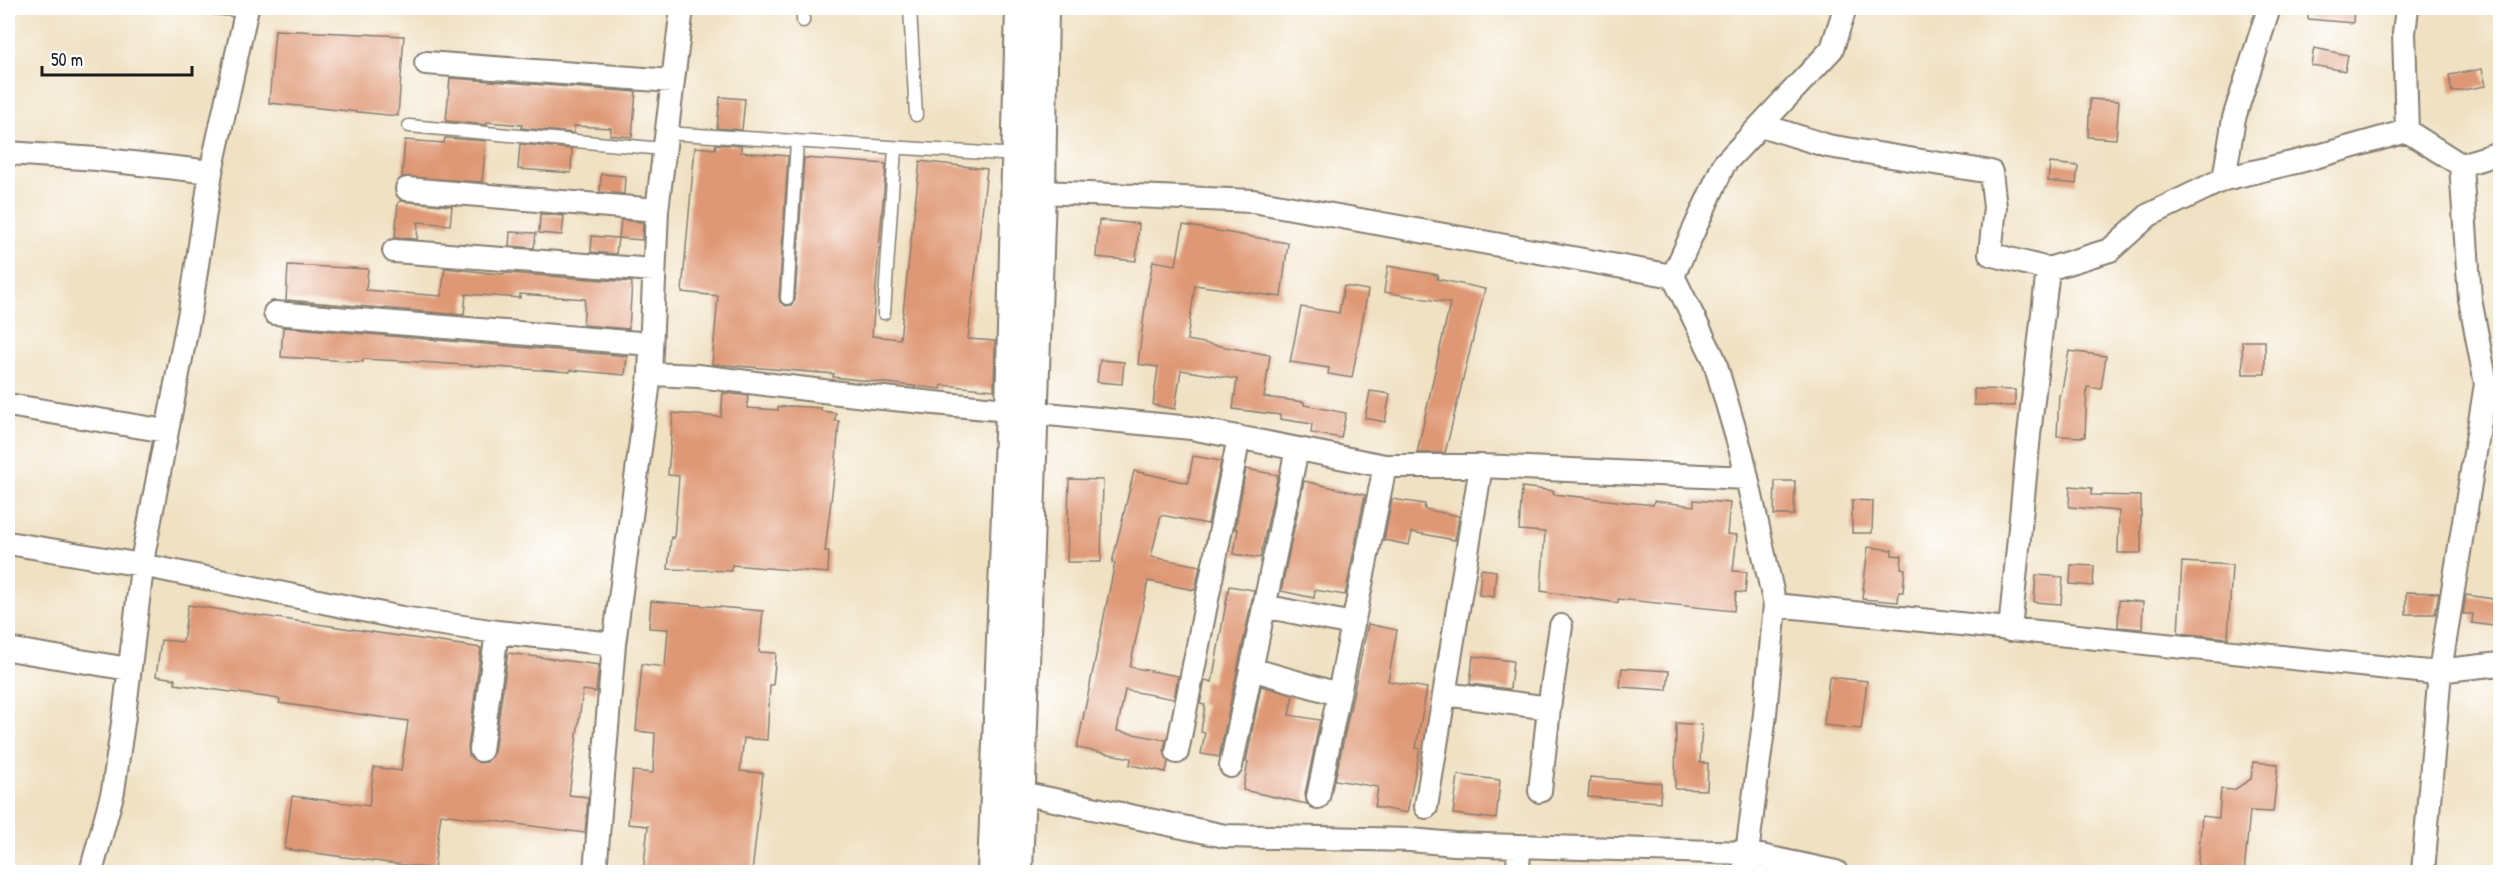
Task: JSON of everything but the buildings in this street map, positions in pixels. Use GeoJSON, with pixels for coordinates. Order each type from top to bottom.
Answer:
{"type":"FeatureCollection","features":[{"type":"Feature","properties":{"kind":"street"},"geometry":{"type":"LineString","coordinates":[[595,873],[614,644],[650,374],[657,210],[681,8]]}},
{"type":"Feature","properties":{"kind":"street"},"geometry":{"type":"LineString","coordinates":[[1017,873],[1021,793],[1022,411],[1017,155],[1020,8]]}},
{"type":"Feature","properties":{"kind":"street"},"geometry":{"type":"LineString","coordinates":[[992,873],[1022,411],[1041,192],[1044,8]]}},
{"type":"Feature","properties":{"kind":"street"},"geometry":{"type":"LineString","coordinates":[[1673,276],[1724,164],[1832,50],[1845,8]]}},
{"type":"Feature","properties":{"kind":"street"},"geometry":{"type":"LineString","coordinates":[[2224,179],[2234,118],[2269,8]]}},
{"type":"Feature","properties":{"kind":"street"},"geometry":{"type":"LineString","coordinates":[[2407,8],[2404,33],[2407,131]]}},
{"type":"Feature","properties":{"kind":"street"},"geometry":{"type":"LineString","coordinates":[[91,873],[112,791],[142,565],[190,311],[211,172],[247,9]]}},
{"type":"Feature","properties":{"kind":"street"},"geometry":{"type":"LineString","coordinates":[[426,63],[672,81]]}},
{"type":"Feature","properties":{"kind":"street"},"geometry":{"type":"LineString","coordinates":[[1761,125],[1828,146],[1991,172],[1995,207],[1990,254],[2048,269],[2110,250],[2149,215],[2224,179],[2304,160],[2407,131],[2461,165],[2500,153]]}},
{"type":"Feature","properties":{"kind":"street"},"geometry":{"type":"LineString","coordinates":[[8,153],[97,159],[211,172]]}},
{"type":"Feature","properties":{"kind":"street"},"geometry":{"type":"LineString","coordinates":[[2423,873],[2440,671],[2486,384],[2470,299],[2461,165]]}},
{"type":"Feature","properties":{"kind":"street"},"geometry":{"type":"LineString","coordinates":[[407,189],[657,210]]}},
{"type":"Feature","properties":{"kind":"street"},"geometry":{"type":"LineString","coordinates":[[1041,192],[1253,201],[1673,276]]}},
{"type":"Feature","properties":{"kind":"street"},"geometry":{"type":"LineString","coordinates":[[394,251],[654,270]]}},
{"type":"Feature","properties":{"kind":"street"},"geometry":{"type":"LineString","coordinates":[[2010,630],[2048,269]]}},
{"type":"Feature","properties":{"kind":"street"},"geometry":{"type":"LineString","coordinates":[[1673,276],[1714,359],[1747,478],[1775,606],[1765,714],[1746,863]]}},
{"type":"Feature","properties":{"kind":"street"},"geometry":{"type":"LineString","coordinates":[[275,313],[651,344]]}},
{"type":"Feature","properties":{"kind":"street"},"geometry":{"type":"LineString","coordinates":[[650,374],[698,376],[1191,428],[1385,465],[1481,466],[1747,478]]}},
{"type":"Feature","properties":{"kind":"street"},"geometry":{"type":"LineString","coordinates":[[8,405],[166,431]]}},
{"type":"Feature","properties":{"kind":"street"},"geometry":{"type":"LineString","coordinates":[[1177,752],[1239,437]]}},
{"type":"Feature","properties":{"kind":"street"},"geometry":{"type":"LineString","coordinates":[[1231,766],[1297,449]]}},
{"type":"Feature","properties":{"kind":"street"},"geometry":{"type":"LineString","coordinates":[[1318,797],[1385,465]]}},
{"type":"Feature","properties":{"kind":"street"},"geometry":{"type":"LineString","coordinates":[[1426,807],[1481,466]]}},
{"type":"Feature","properties":{"kind":"street"},"geometry":{"type":"LineString","coordinates":[[8,543],[142,565],[402,618],[497,632],[614,644]]}},
{"type":"Feature","properties":{"kind":"street"},"geometry":{"type":"LineString","coordinates":[[1264,606],[1352,624]]}},
{"type":"Feature","properties":{"kind":"street"},"geometry":{"type":"LineString","coordinates":[[1775,606],[2428,672],[2500,664]]}},
{"type":"Feature","properties":{"kind":"street"},"geometry":{"type":"LineString","coordinates":[[1540,791],[1561,626]]}},
{"type":"Feature","properties":{"kind":"street"},"geometry":{"type":"LineString","coordinates":[[482,750],[497,632]]}},
{"type":"Feature","properties":{"kind":"street"},"geometry":{"type":"LineString","coordinates":[[8,649],[129,669]]}},
{"type":"Feature","properties":{"kind":"street"},"geometry":{"type":"LineString","coordinates":[[1251,669],[1338,694]]}},
{"type":"Feature","properties":{"kind":"street"},"geometry":{"type":"LineString","coordinates":[[1445,694],[1549,708]]}},
{"type":"Feature","properties":{"kind":"street"},"geometry":{"type":"LineString","coordinates":[[1021,793],[1225,836],[1411,840],[1519,846],[1746,863],[1836,873]]}},
{"type":"Feature","properties":{"kind":"street"},"geometry":{"type":"LineString","coordinates":[[1518,873],[1519,846]]}},
{"type":"Feature","properties":{"kind":"lane"},"geometry":{"type":"LineString","coordinates":[[215,8],[247,9]]}},
{"type":"Feature","properties":{"kind":"lane"},"geometry":{"type":"LineString","coordinates":[[803,8],[803,21]]}},
{"type":"Feature","properties":{"kind":"lane"},"geometry":{"type":"LineString","coordinates":[[910,8],[916,115]]}},
{"type":"Feature","properties":{"kind":"lane"},"geometry":{"type":"LineString","coordinates":[[409,126],[664,141],[797,142],[1017,155]]}},
{"type":"Feature","properties":{"kind":"lane"},"geometry":{"type":"LineString","coordinates":[[787,298],[797,142]]}},
{"type":"Feature","properties":{"kind":"lane"},"geometry":{"type":"LineString","coordinates":[[884,313],[895,149]]}}]}
